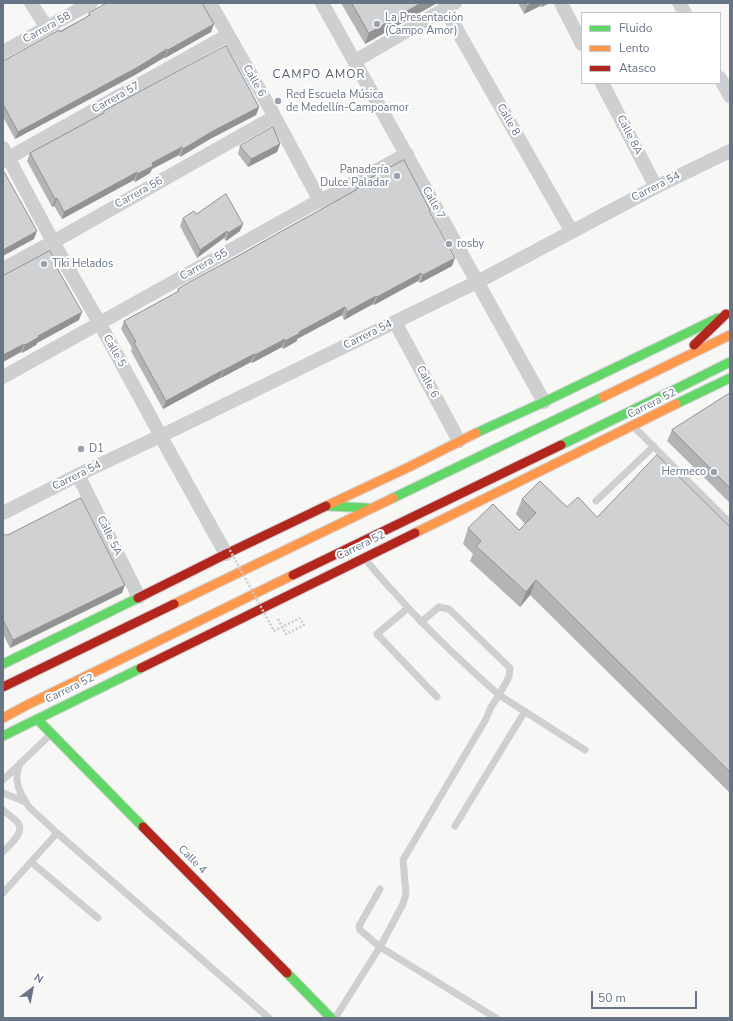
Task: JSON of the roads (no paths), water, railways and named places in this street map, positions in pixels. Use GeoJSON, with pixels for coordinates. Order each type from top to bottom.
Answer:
{"type":"FeatureCollection","features":[{"type":"Feature","properties":{"kind":"street"},"geometry":{"type":"LineString","coordinates":[[31,3],[47,28]]}},
{"type":"Feature","properties":{"kind":"street","name":"Carrera 58"},"geometry":{"type":"LineString","coordinates":[[3,52],[91,3]]}},
{"type":"Feature","properties":{"kind":"street","name":"Calle 6"},"geometry":{"type":"LineString","coordinates":[[210,3],[320,201]]}},
{"type":"Feature","properties":{"kind":"street","name":"Calle 7"},"geometry":{"type":"LineString","coordinates":[[322,3],[544,402]]}},
{"type":"Feature","properties":{"kind":"street"},"geometry":{"type":"LineString","coordinates":[[561,3],[581,42]]}},
{"type":"Feature","properties":{"kind":"street"},"geometry":{"type":"LineString","coordinates":[[679,3],[684,12]]}},
{"type":"Feature","properties":{"kind":"street"},"geometry":{"type":"LineString","coordinates":[[355,61],[450,6]]}},
{"type":"Feature","properties":{"kind":"street","name":"Calle 8"},"geometry":{"type":"LineString","coordinates":[[450,6],[572,232]]}},
{"type":"Feature","properties":{"kind":"street","name":"Carrera 57"},"geometry":{"type":"LineString","coordinates":[[5,156],[228,35]]}},
{"type":"Feature","properties":{"kind":"street"},"geometry":{"type":"LineString","coordinates":[[721,80],[730,96]]}},
{"type":"Feature","properties":{"kind":"street","name":"Calle 8A"},"geometry":{"type":"LineString","coordinates":[[603,84],[656,187]]}},
{"type":"Feature","properties":{"kind":"street","name":"Carrera 56"},"geometry":{"type":"LineString","coordinates":[[3,269],[274,117]]}},
{"type":"Feature","properties":{"kind":"street","name":"Carrera 54"},"geometry":{"type":"LineString","coordinates":[[3,513],[78,475],[483,279],[656,187],[730,151]]}},
{"type":"Feature","properties":{"kind":"street","name":"Carrera 55"},"geometry":{"type":"LineString","coordinates":[[3,377],[406,154]]}},
{"type":"Feature","properties":{"kind":"street","name":"Calle 5"},"geometry":{"type":"LineString","coordinates":[[5,156],[52,242],[100,324],[161,436],[226,549]]}},
{"type":"Feature","properties":{"kind":"street"},"geometry":{"type":"LineString","coordinates":[[3,664],[139,597],[226,549],[327,506],[410,467],[459,441],[544,402],[728,313]]}},
{"type":"Feature","properties":{"kind":"street"},"geometry":{"type":"LineString","coordinates":[[678,360],[728,313]]}},
{"type":"Feature","properties":{"kind":"street","name":"Calle 6"},"geometry":{"type":"LineString","coordinates":[[395,322],[459,441]]}},
{"type":"Feature","properties":{"kind":"street"},"geometry":{"type":"LineString","coordinates":[[3,687],[730,335]]}},
{"type":"Feature","properties":{"kind":"street","name":"Carrera 52"},"geometry":{"type":"LineString","coordinates":[[3,718],[540,454],[685,386],[730,362]]}},
{"type":"Feature","properties":{"kind":"street"},"geometry":{"type":"LineString","coordinates":[[685,386],[730,371]]}},
{"type":"Feature","properties":{"kind":"street","name":"Carrera 52"},"geometry":{"type":"LineString","coordinates":[[3,736],[730,378]]}},
{"type":"Feature","properties":{"kind":"street"},"geometry":{"type":"LineString","coordinates":[[533,476],[540,454]]}},
{"type":"Feature","properties":{"kind":"street","name":"Calle 5A"},"geometry":{"type":"LineString","coordinates":[[78,475],[139,597]]}},
{"type":"Feature","properties":{"kind":"street"},"geometry":{"type":"LineString","coordinates":[[327,506],[371,508]]}},
{"type":"Feature","properties":{"kind":"street","name":"Calle 4"},"geometry":{"type":"LineString","coordinates":[[37,719],[331,1018]]}},
{"type":"Feature","properties":{"kind":"lane"},"geometry":{"type":"LineString","coordinates":[[634,426],[730,523]]}},
{"type":"Feature","properties":{"kind":"lane"},"geometry":{"type":"LineString","coordinates":[[596,501],[654,446]]}},
{"type":"Feature","properties":{"kind":"lane"},"geometry":{"type":"LineString","coordinates":[[364,558],[408,608],[499,695],[584,750]]}},
{"type":"Feature","properties":{"kind":"lane"},"geometry":{"type":"LineString","coordinates":[[335,1018],[380,947],[403,904],[406,894],[403,860],[509,677],[510,668],[449,609],[439,607],[422,622]]}},
{"type":"Feature","properties":{"kind":"lane"},"geometry":{"type":"LineString","coordinates":[[408,608],[377,634],[437,697]]}},
{"type":"Feature","properties":{"kind":"lane"},"geometry":{"type":"LineString","coordinates":[[455,826],[525,711]]}},
{"type":"Feature","properties":{"kind":"lane"},"geometry":{"type":"LineString","coordinates":[[3,780],[51,734]]}},
{"type":"Feature","properties":{"kind":"lane"},"geometry":{"type":"LineString","coordinates":[[20,763],[17,783],[26,802],[57,833],[269,1018]]}},
{"type":"Feature","properties":{"kind":"lane"},"geometry":{"type":"LineString","coordinates":[[3,793],[26,802]]}},
{"type":"Feature","properties":{"kind":"lane"},"geometry":{"type":"LineString","coordinates":[[3,810],[18,823],[19,835],[3,852]]}},
{"type":"Feature","properties":{"kind":"lane"},"geometry":{"type":"LineString","coordinates":[[3,893],[57,833]]}},
{"type":"Feature","properties":{"kind":"lane"},"geometry":{"type":"LineString","coordinates":[[31,862],[98,918]]}},
{"type":"Feature","properties":{"kind":"lane"},"geometry":{"type":"LineString","coordinates":[[380,889],[359,926],[360,930],[380,947],[496,1018]]}},
{"type":"Feature","properties":{"kind":"place","name":"La Presentación (Campo Amor)"},"geometry":{"type":"Point","coordinates":[377,24]}},
{"type":"Feature","properties":{"kind":"place","name":"Red Escuela Música de Medellín-Campoamor"},"geometry":{"type":"Point","coordinates":[278,101]}},
{"type":"Feature","properties":{"kind":"place","name":"Panadería Dulce Paladar"},"geometry":{"type":"Point","coordinates":[397,176]}},
{"type":"Feature","properties":{"kind":"place","name":"rosby"},"geometry":{"type":"Point","coordinates":[449,244]}},
{"type":"Feature","properties":{"kind":"place","name":"Tiki Helados"},"geometry":{"type":"Point","coordinates":[44,264]}},
{"type":"Feature","properties":{"kind":"place","name":"D1"},"geometry":{"type":"Point","coordinates":[81,449]}},
{"type":"Feature","properties":{"kind":"place","name":"Hermeco"},"geometry":{"type":"Point","coordinates":[714,472]}},
{"type":"Feature","properties":{"kind":"district","name":"CAMPO AMOR"},"geometry":{"type":"Point","coordinates":[319,75]}}]}
